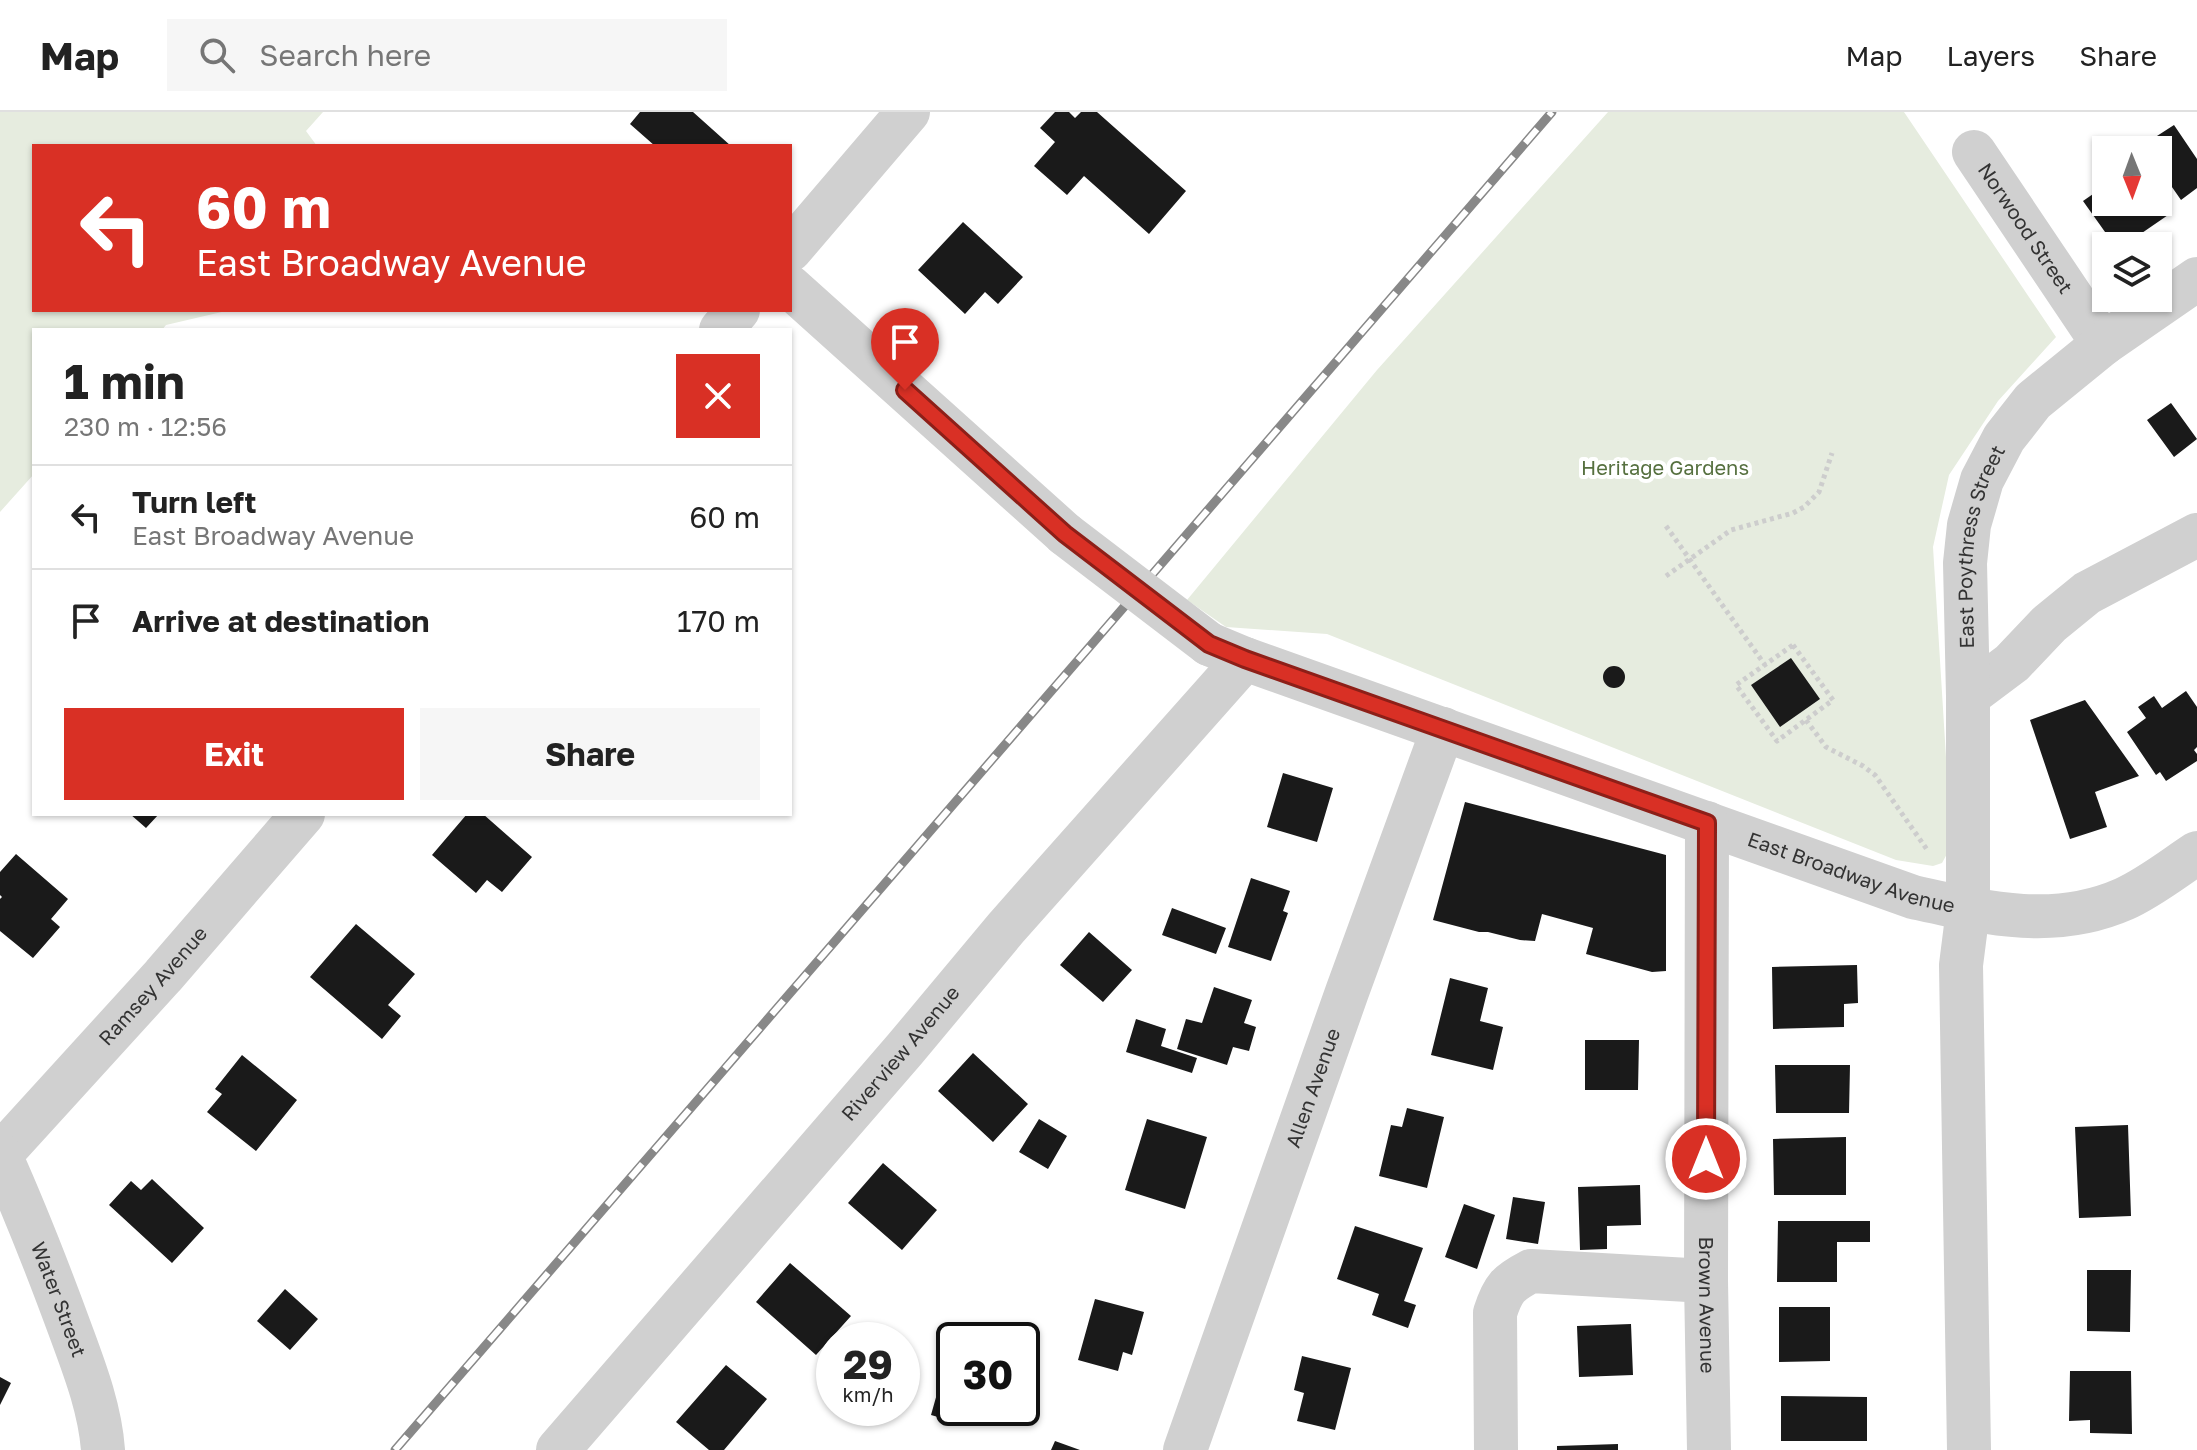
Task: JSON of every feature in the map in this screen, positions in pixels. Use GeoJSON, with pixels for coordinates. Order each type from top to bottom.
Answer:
{"type":"FeatureCollection","features":[{"type":"Feature","properties":{"kind":"street"},"geometry":{"type":"LineString","coordinates":[[792,248],[908,112]]}},
{"type":"Feature","properties":{"kind":"street","name":"Norwood Street"},"geometry":{"type":"LineString","coordinates":[[1974,152],[2103,344]]}},
{"type":"Feature","properties":{"kind":"street","name":"East Poythress Street"},"geometry":{"type":"LineString","coordinates":[[1969,1450],[1961,965],[1968,910],[1965,563],[1969,525],[1982,480],[2004,438],[2033,401],[2103,344],[2197,279]]}},
{"type":"Feature","properties":{"kind":"street","name":"East Broadway Avenue"},"geometry":{"type":"LineString","coordinates":[[792,289],[1065,534],[1227,652],[1913,897],[1968,910],[2043,918],[2086,913],[2127,898],[2197,853]]}},
{"type":"Feature","properties":{"kind":"street"},"geometry":{"type":"LineString","coordinates":[[723,328],[736,312]]}},
{"type":"Feature","properties":{"kind":"street"},"geometry":{"type":"LineString","coordinates":[[1968,696],[2012,663],[2049,624],[2087,593],[2197,535]]}},
{"type":"Feature","properties":{"kind":"street","name":"Riverview Avenue"},"geometry":{"type":"LineString","coordinates":[[558,1450],[1006,928],[1227,652]]}},
{"type":"Feature","properties":{"kind":"street","name":"Allen Avenue"},"geometry":{"type":"LineString","coordinates":[[1185,1450],[1443,729]]}},
{"type":"Feature","properties":{"kind":"street","name":"Ramsey Avenue"},"geometry":{"type":"LineString","coordinates":[[0,1155],[163,976],[301,816]]}},
{"type":"Feature","properties":{"kind":"street","name":"Brown Avenue"},"geometry":{"type":"LineString","coordinates":[[1707,823],[1706,1281],[1709,1450]]}},
{"type":"Feature","properties":{"kind":"street","name":"Water Street"},"geometry":{"type":"LineString","coordinates":[[0,1155],[40,1246],[83,1365],[102,1433],[103,1450]]}},
{"type":"Feature","properties":{"kind":"street"},"geometry":{"type":"LineString","coordinates":[[1496,1450],[1495,1313],[1502,1293],[1513,1280],[1531,1271],[1706,1281]]}},
{"type":"Feature","properties":{"kind":"path"},"geometry":{"type":"LineString","coordinates":[[1666,576],[1731,530],[1793,513],[1804,507],[1819,492],[1832,453]]}},
{"type":"Feature","properties":{"kind":"path"},"geometry":{"type":"LineString","coordinates":[[1666,526],[1765,665]]}},
{"type":"Feature","properties":{"kind":"path"},"geometry":{"type":"LineString","coordinates":[[1793,645],[1833,700],[1777,741],[1736,685],[1765,665],[1793,645]]}},
{"type":"Feature","properties":{"kind":"path"},"geometry":{"type":"LineString","coordinates":[[1806,720],[1826,747],[1875,775],[1934,861]]}},
{"type":"Feature","properties":{"kind":"green space"},"geometry":{"type":"Polygon","coordinates":[[[0,112],[323,112],[306,131],[316,144],[32,144],[32,312],[222,312],[164,328],[32,328],[32,476],[0,512],[0,112]]]}},
{"type":"Feature","properties":{"kind":"green space","name":"Heritage Gardens"},"geometry":{"type":"Polygon","coordinates":[[[1608,112],[1904,112],[2056,337],[1998,401],[1949,475],[1933,547],[1950,822],[1948,852],[1942,863],[1933,866],[1896,860],[1327,634],[1226,627],[1187,600],[1377,370],[1608,112]]]}},
{"type":"Feature","properties":{"kind":"building"},"geometry":{"type":"Polygon","coordinates":[[[640,112],[693,112],[729,144],[653,144],[630,124],[640,112]]]}},
{"type":"Feature","properties":{"kind":"building"},"geometry":{"type":"Polygon","coordinates":[[[1055,112],[1069,112],[1075,118],[1081,112],[1097,112],[1186,191],[1149,234],[1084,176],[1067,195],[1034,166],[1055,142],[1040,128],[1055,112]]]}},
{"type":"Feature","properties":{"kind":"building"},"geometry":{"type":"Polygon","coordinates":[[[2174,125],[2197,159],[2197,188],[2181,200],[2172,187],[2172,136],[2157,136],[2174,125]]]}},
{"type":"Feature","properties":{"kind":"building"},"geometry":{"type":"Polygon","coordinates":[[[2092,195],[2092,214],[2083,201],[2092,195]]]}},
{"type":"Feature","properties":{"kind":"building"},"geometry":{"type":"Polygon","coordinates":[[[2094,216],[2167,216],[2143,232],[2105,232],[2094,216]]]}},
{"type":"Feature","properties":{"kind":"building"},"geometry":{"type":"Polygon","coordinates":[[[963,222],[1023,277],[998,304],[985,292],[965,314],[918,270],[963,222]]]}},
{"type":"Feature","properties":{"kind":"building"},"geometry":{"type":"Polygon","coordinates":[[[2171,403],[2197,439],[2174,457],[2147,420],[2171,403]]]}},
{"type":"Feature","properties":{"kind":"building"},"geometry":{"type":"Polygon","coordinates":[[[1791,658],[1820,699],[1780,727],[1751,685],[1791,658]]]}},
{"type":"Feature","properties":{"kind":"building"},"geometry":{"type":"Polygon","coordinates":[[[1614,666],[1622,669],[1625,677],[1622,685],[1614,688],[1606,685],[1603,677],[1606,669],[1614,666]]]}},
{"type":"Feature","properties":{"kind":"building"},"geometry":{"type":"Polygon","coordinates":[[[2186,691],[2197,707],[2197,747],[2194,750],[2197,761],[2166,781],[2160,772],[2156,775],[2127,732],[2146,718],[2138,707],[2154,696],[2162,708],[2186,691]]]}},
{"type":"Feature","properties":{"kind":"building"},"geometry":{"type":"Polygon","coordinates":[[[2085,700],[2139,776],[2095,792],[2107,827],[2070,839],[2030,720],[2085,700]]]}},
{"type":"Feature","properties":{"kind":"building"},"geometry":{"type":"Polygon","coordinates":[[[1283,773],[1333,788],[1317,842],[1267,827],[1283,773]]]}},
{"type":"Feature","properties":{"kind":"building"},"geometry":{"type":"Polygon","coordinates":[[[1465,802],[1666,855],[1666,971],[1652,972],[1586,954],[1593,928],[1542,914],[1535,941],[1479,932],[1433,920],[1465,802]]]}},
{"type":"Feature","properties":{"kind":"building"},"geometry":{"type":"Polygon","coordinates":[[[132,816],[157,816],[146,828],[132,816]]]}},
{"type":"Feature","properties":{"kind":"building"},"geometry":{"type":"Polygon","coordinates":[[[465,816],[485,816],[532,857],[502,892],[487,880],[476,893],[432,855],[465,816]]]}},
{"type":"Feature","properties":{"kind":"building"},"geometry":{"type":"Polygon","coordinates":[[[16,854],[68,899],[51,919],[60,927],[33,958],[0,931],[0,872],[16,854]]]}},
{"type":"Feature","properties":{"kind":"building"},"geometry":{"type":"Polygon","coordinates":[[[1251,878],[1290,891],[1283,911],[1288,913],[1271,961],[1228,947],[1251,878]]]}},
{"type":"Feature","properties":{"kind":"building"},"geometry":{"type":"Polygon","coordinates":[[[1172,908],[1226,928],[1216,954],[1162,935],[1172,908]]]}},
{"type":"Feature","properties":{"kind":"building"},"geometry":{"type":"Polygon","coordinates":[[[356,924],[415,974],[388,1005],[401,1016],[382,1039],[310,977],[356,924]]]}},
{"type":"Feature","properties":{"kind":"building"},"geometry":{"type":"Polygon","coordinates":[[[1089,932],[1132,970],[1103,1002],[1060,965],[1089,932]]]}},
{"type":"Feature","properties":{"kind":"building"},"geometry":{"type":"Polygon","coordinates":[[[1857,965],[1858,1003],[1844,1004],[1844,1027],[1773,1029],[1772,967],[1857,965]]]}},
{"type":"Feature","properties":{"kind":"building"},"geometry":{"type":"Polygon","coordinates":[[[1450,978],[1488,988],[1480,1021],[1503,1027],[1493,1070],[1431,1055],[1450,978]]]}},
{"type":"Feature","properties":{"kind":"building"},"geometry":{"type":"Polygon","coordinates":[[[1214,987],[1252,1000],[1244,1023],[1256,1027],[1249,1051],[1233,1047],[1227,1065],[1177,1049],[1186,1019],[1202,1023],[1214,987]]]}},
{"type":"Feature","properties":{"kind":"building"},"geometry":{"type":"Polygon","coordinates":[[[1136,1019],[1166,1029],[1161,1046],[1197,1058],[1192,1073],[1126,1052],[1136,1019]]]}},
{"type":"Feature","properties":{"kind":"building"},"geometry":{"type":"Polygon","coordinates":[[[1585,1040],[1639,1040],[1638,1090],[1585,1090],[1585,1040]]]}},
{"type":"Feature","properties":{"kind":"building"},"geometry":{"type":"Polygon","coordinates":[[[973,1053],[1028,1104],[993,1142],[938,1091],[973,1053]]]}},
{"type":"Feature","properties":{"kind":"building"},"geometry":{"type":"Polygon","coordinates":[[[242,1055],[297,1100],[256,1151],[207,1112],[222,1094],[215,1089],[242,1055]]]}},
{"type":"Feature","properties":{"kind":"building"},"geometry":{"type":"Polygon","coordinates":[[[1775,1065],[1850,1065],[1849,1113],[1776,1113],[1775,1065]]]}},
{"type":"Feature","properties":{"kind":"building"},"geometry":{"type":"Polygon","coordinates":[[[1407,1108],[1444,1117],[1427,1188],[1379,1176],[1391,1125],[1402,1127],[1407,1108]]]}},
{"type":"Feature","properties":{"kind":"building"},"geometry":{"type":"Polygon","coordinates":[[[1039,1119],[1067,1136],[1048,1169],[1019,1152],[1039,1119]]]}},
{"type":"Feature","properties":{"kind":"building"},"geometry":{"type":"Polygon","coordinates":[[[1147,1119],[1207,1137],[1185,1209],[1125,1190],[1147,1119]]]}},
{"type":"Feature","properties":{"kind":"building"},"geometry":{"type":"Polygon","coordinates":[[[2128,1125],[2131,1216],[2079,1218],[2075,1127],[2128,1125]]]}},
{"type":"Feature","properties":{"kind":"building"},"geometry":{"type":"Polygon","coordinates":[[[1846,1137],[1846,1195],[1774,1195],[1773,1139],[1846,1137]]]}},
{"type":"Feature","properties":{"kind":"building"},"geometry":{"type":"Polygon","coordinates":[[[883,1163],[937,1210],[902,1250],[848,1203],[883,1163]]]}},
{"type":"Feature","properties":{"kind":"building"},"geometry":{"type":"Polygon","coordinates":[[[152,1179],[204,1228],[172,1263],[109,1205],[131,1181],[141,1190],[152,1179]]]}},
{"type":"Feature","properties":{"kind":"building"},"geometry":{"type":"Polygon","coordinates":[[[1640,1185],[1641,1225],[1607,1226],[1607,1249],[1580,1250],[1578,1187],[1640,1185]]]}},
{"type":"Feature","properties":{"kind":"building"},"geometry":{"type":"Polygon","coordinates":[[[1513,1197],[1545,1202],[1538,1244],[1506,1239],[1513,1197]]]}},
{"type":"Feature","properties":{"kind":"building"},"geometry":{"type":"Polygon","coordinates":[[[1464,1204],[1495,1215],[1477,1269],[1445,1257],[1464,1204]]]}},
{"type":"Feature","properties":{"kind":"building"},"geometry":{"type":"Polygon","coordinates":[[[1778,1221],[1870,1221],[1870,1242],[1837,1242],[1837,1282],[1777,1282],[1778,1221]]]}},
{"type":"Feature","properties":{"kind":"building"},"geometry":{"type":"Polygon","coordinates":[[[1355,1226],[1423,1248],[1404,1301],[1416,1305],[1408,1328],[1372,1315],[1379,1294],[1337,1279],[1355,1226]]]}},
{"type":"Feature","properties":{"kind":"building"},"geometry":{"type":"Polygon","coordinates":[[[790,1263],[851,1316],[846,1322],[816,1322],[816,1355],[756,1302],[790,1263]]]}},
{"type":"Feature","properties":{"kind":"building"},"geometry":{"type":"Polygon","coordinates":[[[2087,1270],[2131,1270],[2130,1332],[2087,1331],[2087,1270]]]}},
{"type":"Feature","properties":{"kind":"building"},"geometry":{"type":"Polygon","coordinates":[[[285,1289],[318,1319],[290,1350],[257,1321],[285,1289]]]}},
{"type":"Feature","properties":{"kind":"building"},"geometry":{"type":"Polygon","coordinates":[[[1095,1299],[1144,1312],[1132,1355],[1123,1352],[1118,1371],[1078,1360],[1095,1299]]]}},
{"type":"Feature","properties":{"kind":"building"},"geometry":{"type":"Polygon","coordinates":[[[1779,1307],[1830,1307],[1830,1361],[1779,1362],[1779,1307]]]}},
{"type":"Feature","properties":{"kind":"building"},"geometry":{"type":"Polygon","coordinates":[[[1631,1324],[1633,1375],[1579,1377],[1577,1326],[1631,1324]]]}},
{"type":"Feature","properties":{"kind":"building"},"geometry":{"type":"Polygon","coordinates":[[[1302,1356],[1351,1368],[1335,1430],[1297,1421],[1304,1393],[1294,1390],[1302,1356]]]}},
{"type":"Feature","properties":{"kind":"building"},"geometry":{"type":"Polygon","coordinates":[[[726,1365],[767,1399],[724,1450],[709,1450],[676,1422],[726,1365]]]}},
{"type":"Feature","properties":{"kind":"building"},"geometry":{"type":"Polygon","coordinates":[[[2070,1371],[2131,1371],[2132,1434],[2090,1433],[2090,1420],[2069,1421],[2070,1371]]]}},
{"type":"Feature","properties":{"kind":"building"},"geometry":{"type":"Polygon","coordinates":[[[0,1377],[11,1383],[0,1405],[0,1377]]]}},
{"type":"Feature","properties":{"kind":"building"},"geometry":{"type":"Polygon","coordinates":[[[1781,1396],[1867,1397],[1867,1441],[1781,1441],[1781,1396]]]}},
{"type":"Feature","properties":{"kind":"building"},"geometry":{"type":"Polygon","coordinates":[[[936,1397],[936,1416],[931,1415],[936,1397]]]}},
{"type":"Feature","properties":{"kind":"building"},"geometry":{"type":"Polygon","coordinates":[[[1055,1441],[1080,1450],[1051,1450],[1055,1441]]]}},
{"type":"Feature","properties":{"kind":"building"},"geometry":{"type":"Polygon","coordinates":[[[1618,1444],[1618,1450],[1557,1450],[1557,1446],[1618,1444]]]}},
{"type":"Feature","properties":{"kind":"railway"},"geometry":{"type":"LineString","coordinates":[[395,1450],[1552,112]]}},
{"type":"Feature","properties":{"kind":"route"},"geometry":{"type":"LineString","coordinates":[[905,390],[1065,534],[1209,644],[1707,823],[1706,1159]]}}]}
